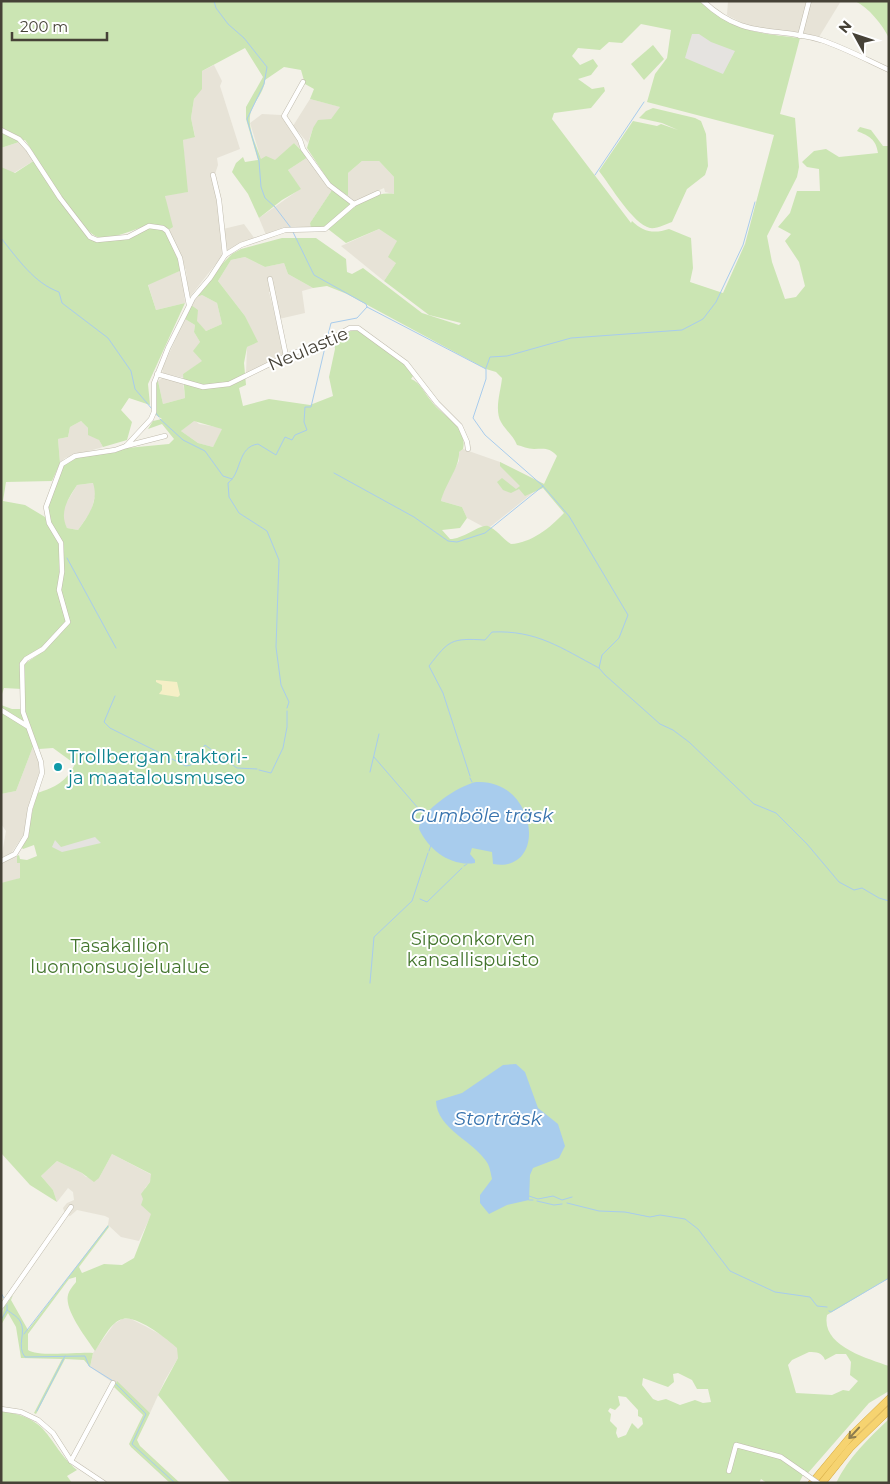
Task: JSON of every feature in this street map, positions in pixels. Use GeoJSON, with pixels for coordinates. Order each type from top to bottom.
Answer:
{"type":"FeatureCollection","features":[{"type":"Feature","properties":{"kind":"highway"},"geometry":{"type":"LineString","coordinates":[[812,1483],[847,1440],[889,1399]]}},
{"type":"Feature","properties":{"kind":"highway"},"geometry":{"type":"LineString","coordinates":[[820,1483],[857,1441],[889,1410]]}},
{"type":"Feature","properties":{"kind":"street"},"geometry":{"type":"LineString","coordinates":[[703,1],[720,16],[742,26],[757,31],[800,36],[836,46],[889,70]]}},
{"type":"Feature","properties":{"kind":"street"},"geometry":{"type":"LineString","coordinates":[[800,36],[809,1]]}},
{"type":"Feature","properties":{"kind":"street"},"geometry":{"type":"LineString","coordinates":[[303,82],[284,116],[300,140],[303,149],[329,185],[354,204]]}},
{"type":"Feature","properties":{"kind":"street"},"geometry":{"type":"LineString","coordinates":[[1,130],[19,139],[28,149],[60,198],[90,236],[97,240],[128,237],[149,226],[158,226],[167,231],[180,258],[189,305]]}},
{"type":"Feature","properties":{"kind":"street"},"geometry":{"type":"LineString","coordinates":[[213,174],[219,200],[225,255]]}},
{"type":"Feature","properties":{"kind":"street"},"geometry":{"type":"LineString","coordinates":[[126,446],[154,412],[154,383],[157,374],[189,305],[225,255],[241,245],[285,230],[325,229],[354,204],[378,193]]}},
{"type":"Feature","properties":{"kind":"street"},"geometry":{"type":"LineString","coordinates":[[270,279],[286,356]]}},
{"type":"Feature","properties":{"kind":"street","name":"Neulastie"},"geometry":{"type":"LineString","coordinates":[[157,374],[203,388],[213,387],[238,381],[286,356],[327,341],[350,328],[358,328],[400,356],[437,403],[455,419],[464,433],[468,449]]}},
{"type":"Feature","properties":{"kind":"street"},"geometry":{"type":"LineString","coordinates":[[1,860],[15,854],[26,836],[30,809],[41,778],[42,762],[23,712],[22,664],[26,659],[44,648],[68,622],[59,590],[63,550],[60,539],[47,518],[47,499],[59,469],[66,460],[75,456],[115,450],[165,436]]}},
{"type":"Feature","properties":{"kind":"street"},"geometry":{"type":"LineString","coordinates":[[1,710],[28,726]]}},
{"type":"Feature","properties":{"kind":"street"},"geometry":{"type":"LineString","coordinates":[[1,1307],[71,1207]]}},
{"type":"Feature","properties":{"kind":"street"},"geometry":{"type":"LineString","coordinates":[[71,1461],[113,1383]]}},
{"type":"Feature","properties":{"kind":"street"},"geometry":{"type":"LineString","coordinates":[[1,1409],[21,1412],[38,1420],[52,1433],[71,1461],[104,1483]]}},
{"type":"Feature","properties":{"kind":"street"},"geometry":{"type":"LineString","coordinates":[[729,1471],[736,1445],[782,1457],[820,1483]]}},
{"type":"Feature","properties":{"kind":"shaded area"},"geometry":{"type":"Polygon","coordinates":[[[728,1],[841,1],[819,37],[748,26],[727,15],[728,1]]]}},
{"type":"Feature","properties":{"kind":"shaded area"},"geometry":{"type":"Polygon","coordinates":[[[692,34],[699,34],[711,42],[735,51],[723,74],[685,58],[692,34]]]}},
{"type":"Feature","properties":{"kind":"shaded area"},"geometry":{"type":"Polygon","coordinates":[[[214,65],[222,81],[220,86],[240,149],[217,158],[218,165],[215,174],[212,174],[217,191],[222,256],[189,298],[186,271],[179,250],[168,230],[165,195],[187,192],[183,140],[195,136],[191,118],[194,99],[201,89],[202,71],[214,65]]]}},
{"type":"Feature","properties":{"kind":"shaded area"},"geometry":{"type":"Polygon","coordinates":[[[310,99],[341,107],[331,119],[313,128],[308,143],[293,126],[310,99]]]}},
{"type":"Feature","properties":{"kind":"shaded area"},"geometry":{"type":"Polygon","coordinates":[[[262,114],[281,115],[299,141],[302,150],[294,143],[275,161],[261,159],[250,123],[262,114]]]}},
{"type":"Feature","properties":{"kind":"shaded area"},"geometry":{"type":"Polygon","coordinates":[[[19,142],[35,160],[12,174],[1,167],[1,148],[19,142]]]}},
{"type":"Feature","properties":{"kind":"shaded area"},"geometry":{"type":"Polygon","coordinates":[[[308,157],[332,190],[310,223],[311,229],[294,227],[266,235],[259,218],[300,189],[288,170],[308,157]]]}},
{"type":"Feature","properties":{"kind":"shaded area"},"geometry":{"type":"Polygon","coordinates":[[[362,161],[379,161],[394,177],[394,194],[385,192],[384,188],[355,201],[348,196],[348,173],[362,161]]]}},
{"type":"Feature","properties":{"kind":"shaded area"},"geometry":{"type":"Polygon","coordinates":[[[244,224],[255,239],[226,251],[223,229],[244,224]]]}},
{"type":"Feature","properties":{"kind":"shaded area"},"geometry":{"type":"Polygon","coordinates":[[[379,229],[397,241],[396,263],[384,281],[341,246],[379,229]]]}},
{"type":"Feature","properties":{"kind":"shaded area"},"geometry":{"type":"Polygon","coordinates":[[[245,257],[265,267],[284,263],[288,274],[313,288],[302,291],[305,313],[279,319],[272,292],[269,292],[285,355],[246,374],[247,347],[257,342],[245,316],[218,281],[231,260],[245,257]]]}},
{"type":"Feature","properties":{"kind":"shaded area"},"geometry":{"type":"Polygon","coordinates":[[[182,270],[185,303],[156,310],[148,284],[182,270]]]}},
{"type":"Feature","properties":{"kind":"shaded area"},"geometry":{"type":"Polygon","coordinates":[[[202,295],[217,303],[222,324],[206,331],[196,321],[191,305],[197,297],[202,295]]]}},
{"type":"Feature","properties":{"kind":"shaded area"},"geometry":{"type":"Polygon","coordinates":[[[185,319],[195,325],[194,332],[200,342],[200,356],[203,361],[183,374],[184,378],[163,373],[162,369],[185,319]]]}},
{"type":"Feature","properties":{"kind":"shaded area"},"geometry":{"type":"Polygon","coordinates":[[[162,378],[183,382],[185,398],[163,404],[158,381],[162,378]]]}},
{"type":"Feature","properties":{"kind":"shaded area"},"geometry":{"type":"Polygon","coordinates":[[[194,420],[199,424],[223,428],[213,447],[198,443],[181,431],[194,420]]]}},
{"type":"Feature","properties":{"kind":"shaded area"},"geometry":{"type":"Polygon","coordinates":[[[81,421],[103,447],[65,458],[60,463],[58,439],[68,437],[70,427],[81,421]]]}},
{"type":"Feature","properties":{"kind":"shaded area"},"geometry":{"type":"Polygon","coordinates":[[[463,449],[500,462],[544,484],[490,527],[482,526],[467,518],[462,507],[441,501],[444,488],[459,461],[459,452],[463,449]]]}},
{"type":"Feature","properties":{"kind":"shaded area"},"geometry":{"type":"Polygon","coordinates":[[[94,483],[96,493],[91,511],[78,530],[67,528],[63,521],[64,507],[77,485],[94,483]]]}},
{"type":"Feature","properties":{"kind":"shaded area"},"geometry":{"type":"Polygon","coordinates":[[[34,744],[41,770],[24,834],[10,855],[1,859],[6,831],[1,824],[1,794],[16,791],[34,744]]]}},
{"type":"Feature","properties":{"kind":"shaded area"},"geometry":{"type":"Polygon","coordinates":[[[95,837],[101,843],[62,852],[52,847],[55,840],[61,847],[95,837]]]}},
{"type":"Feature","properties":{"kind":"shaded area"},"geometry":{"type":"Polygon","coordinates":[[[17,856],[17,863],[20,863],[20,878],[2,884],[1,863],[17,856]]]}},
{"type":"Feature","properties":{"kind":"shaded area"},"geometry":{"type":"Polygon","coordinates":[[[112,1154],[152,1175],[150,1182],[145,1188],[152,1213],[139,1241],[121,1237],[108,1225],[109,1218],[105,1216],[77,1210],[70,1216],[65,1214],[63,1208],[67,1203],[74,1200],[73,1192],[68,1188],[57,1202],[53,1190],[41,1176],[57,1161],[82,1173],[86,1177],[99,1178],[112,1154]]]}},
{"type":"Feature","properties":{"kind":"shaded area"},"geometry":{"type":"Polygon","coordinates":[[[122,1319],[131,1319],[145,1326],[165,1337],[178,1348],[178,1358],[165,1380],[150,1413],[117,1382],[115,1384],[90,1367],[93,1353],[114,1324],[122,1319]]]}},
{"type":"Feature","properties":{"kind":"green space"},"geometry":{"type":"Polygon","coordinates":[[[1,1],[701,1],[736,25],[758,32],[800,38],[780,114],[795,118],[799,167],[797,177],[767,236],[772,262],[785,299],[796,297],[805,286],[799,262],[785,241],[791,234],[778,227],[790,213],[797,191],[820,191],[819,169],[807,167],[802,162],[814,151],[826,149],[839,157],[878,153],[876,144],[857,131],[860,127],[871,130],[883,146],[889,146],[889,1278],[827,1315],[827,1326],[831,1335],[838,1343],[858,1355],[889,1366],[889,1391],[869,1403],[808,1473],[795,1465],[804,1473],[799,1483],[767,1483],[761,1479],[759,1483],[234,1483],[229,1481],[158,1395],[178,1358],[177,1348],[144,1324],[123,1319],[115,1323],[107,1332],[95,1351],[69,1308],[68,1295],[76,1282],[76,1277],[69,1279],[28,1334],[28,1350],[49,1354],[93,1353],[90,1367],[84,1360],[65,1359],[36,1414],[34,1413],[62,1359],[21,1358],[16,1327],[8,1313],[1,1325],[4,1307],[13,1295],[11,1300],[28,1330],[108,1225],[109,1227],[79,1267],[82,1273],[104,1264],[122,1265],[134,1258],[151,1214],[141,1205],[143,1199],[141,1194],[150,1182],[151,1174],[112,1154],[99,1178],[94,1182],[82,1173],[57,1161],[41,1176],[53,1190],[57,1202],[30,1185],[1,1153],[1,883],[20,878],[20,863],[17,863],[17,856],[19,855],[20,859],[27,860],[37,856],[34,845],[23,849],[21,847],[29,827],[37,793],[64,780],[75,764],[53,748],[39,749],[25,712],[23,665],[45,650],[70,622],[61,590],[64,572],[63,543],[50,522],[48,507],[64,465],[76,458],[115,452],[127,448],[169,444],[174,439],[162,424],[148,429],[153,421],[162,419],[156,415],[156,383],[158,381],[163,404],[185,398],[183,374],[202,361],[193,351],[200,342],[194,332],[195,325],[185,319],[191,305],[198,310],[197,321],[206,331],[222,324],[217,303],[202,295],[197,297],[220,266],[232,254],[241,249],[282,238],[316,238],[346,259],[347,272],[352,274],[363,268],[422,313],[459,325],[461,323],[429,315],[384,281],[396,263],[388,257],[397,241],[379,229],[346,243],[328,229],[358,204],[367,199],[384,194],[394,194],[394,177],[379,161],[362,161],[348,173],[348,196],[330,183],[307,148],[313,128],[318,120],[331,119],[340,107],[310,99],[314,89],[305,84],[301,70],[284,67],[265,80],[250,115],[250,127],[261,159],[266,156],[275,160],[294,143],[308,157],[288,170],[301,189],[282,200],[259,218],[248,194],[232,172],[236,163],[243,157],[245,162],[258,160],[246,119],[246,107],[263,77],[245,48],[202,71],[202,89],[194,99],[191,118],[195,137],[183,140],[188,192],[165,196],[173,227],[168,230],[160,226],[151,226],[107,238],[98,237],[91,233],[71,209],[25,140],[1,148],[1,1]],[[641,24],[622,43],[609,42],[600,50],[578,48],[572,56],[580,65],[593,59],[598,66],[591,75],[578,79],[592,89],[604,87],[605,91],[591,108],[554,113],[552,119],[631,223],[632,221],[640,228],[649,231],[669,229],[691,238],[693,268],[690,282],[723,293],[745,244],[774,135],[647,102],[655,74],[667,58],[671,30],[641,24]],[[245,257],[231,260],[218,281],[245,316],[258,342],[247,347],[244,363],[246,385],[239,388],[243,406],[269,399],[310,405],[333,396],[329,377],[335,349],[333,338],[356,329],[401,360],[413,376],[411,379],[420,385],[432,402],[453,422],[462,434],[464,441],[463,449],[459,452],[455,470],[441,501],[462,507],[467,518],[460,528],[442,530],[450,539],[461,537],[481,527],[488,526],[511,544],[518,543],[540,534],[564,513],[543,488],[525,496],[519,489],[511,493],[503,490],[497,482],[502,478],[516,489],[520,486],[500,466],[500,462],[544,484],[557,456],[549,450],[532,449],[517,445],[499,417],[498,406],[502,378],[496,372],[486,369],[347,294],[327,286],[313,288],[288,274],[284,263],[265,267],[245,257]],[[194,421],[181,431],[198,443],[213,447],[222,429],[194,421]],[[93,483],[77,485],[64,511],[67,528],[78,530],[94,502],[95,490],[93,483]],[[809,1352],[792,1360],[788,1365],[796,1393],[832,1395],[843,1390],[849,1391],[858,1381],[850,1375],[851,1362],[846,1354],[836,1354],[825,1360],[824,1357],[816,1352],[809,1352]],[[678,1373],[673,1374],[674,1382],[668,1387],[643,1378],[642,1385],[653,1399],[658,1401],[666,1399],[680,1405],[695,1400],[703,1403],[711,1402],[708,1389],[697,1389],[692,1380],[678,1373]],[[618,1396],[620,1405],[615,1410],[610,1408],[608,1411],[611,1414],[610,1421],[617,1428],[618,1438],[626,1435],[632,1423],[638,1429],[643,1424],[642,1418],[638,1416],[638,1410],[626,1397],[618,1396]]]}},
{"type":"Feature","properties":{"kind":"green space"},"geometry":{"type":"Polygon","coordinates":[[[855,1],[889,1],[889,38],[875,17],[855,1]]]}},
{"type":"Feature","properties":{"kind":"green space"},"geometry":{"type":"Polygon","coordinates":[[[653,45],[664,59],[644,80],[631,64],[653,45]]]}},
{"type":"Feature","properties":{"kind":"green space"},"geometry":{"type":"Polygon","coordinates":[[[653,108],[701,121],[706,134],[708,166],[705,175],[687,189],[672,222],[650,228],[643,225],[629,212],[599,171],[633,121],[657,126],[661,124],[678,130],[662,123],[639,118],[646,111],[653,108]]]}},
{"type":"Feature","properties":{"kind":"green space"},"geometry":{"type":"Polygon","coordinates":[[[35,160],[57,197],[97,241],[129,238],[148,228],[166,230],[182,270],[148,285],[156,310],[185,303],[148,384],[150,405],[129,398],[121,410],[132,422],[127,440],[103,447],[99,440],[88,435],[88,428],[81,421],[70,427],[68,437],[58,439],[60,463],[52,481],[6,482],[3,501],[25,505],[45,517],[60,544],[60,572],[57,590],[66,621],[42,647],[25,657],[20,663],[22,689],[4,688],[1,697],[1,167],[15,173],[35,160]]]}},
{"type":"Feature","properties":{"kind":"green space"},"geometry":{"type":"Polygon","coordinates":[[[332,190],[351,203],[350,205],[325,226],[311,229],[310,223],[332,190]]]}},
{"type":"Feature","properties":{"kind":"green space"},"geometry":{"type":"Polygon","coordinates":[[[1,705],[12,709],[22,709],[34,744],[16,791],[1,794],[1,705]]]}},
{"type":"Feature","properties":{"kind":"green space"},"geometry":{"type":"Polygon","coordinates":[[[117,1381],[150,1413],[137,1440],[140,1446],[180,1483],[170,1483],[129,1444],[143,1415],[114,1387],[117,1381]]]}},
{"type":"Feature","properties":{"kind":"green space"},"geometry":{"type":"Polygon","coordinates":[[[1,1411],[18,1414],[39,1425],[77,1470],[67,1476],[72,1483],[1,1483],[1,1411]]]}},
{"type":"Feature","properties":{"kind":"green space"},"geometry":{"type":"Polygon","coordinates":[[[889,1419],[889,1483],[836,1483],[866,1441],[889,1419]]]}},
{"type":"Feature","properties":{"kind":"sand"},"geometry":{"type":"Polygon","coordinates":[[[156,680],[177,682],[180,695],[178,697],[159,694],[162,690],[162,685],[156,682],[156,680]]]}},
{"type":"Feature","properties":{"kind":"water","name":"Gumböle träsk"},"geometry":{"type":"Polygon","coordinates":[[[476,782],[497,785],[512,795],[523,809],[528,825],[528,841],[523,855],[511,863],[493,864],[492,852],[472,848],[470,854],[475,863],[466,864],[449,860],[429,844],[419,829],[426,814],[433,807],[451,793],[476,782]]]}},
{"type":"Feature","properties":{"kind":"water","name":"Storträsk"},"geometry":{"type":"Polygon","coordinates":[[[516,1064],[525,1072],[538,1108],[558,1124],[565,1146],[559,1158],[533,1168],[530,1175],[529,1200],[507,1205],[489,1214],[480,1203],[480,1195],[492,1179],[488,1164],[475,1149],[449,1128],[438,1111],[436,1101],[462,1093],[503,1065],[516,1064]]]}},
{"type":"Feature","properties":{"kind":"waterway"},"geometry":{"type":"LineString","coordinates":[[214,1],[216,8],[228,24],[244,38],[267,67],[264,84],[247,119],[259,161],[261,187],[265,198],[275,207],[291,228]]}},
{"type":"Feature","properties":{"kind":"waterway"},"geometry":{"type":"LineString","coordinates":[[595,175],[644,102]]}},
{"type":"Feature","properties":{"kind":"waterway"},"geometry":{"type":"LineString","coordinates":[[486,368],[490,357],[507,356],[571,338],[682,330],[703,319],[716,302],[743,245],[755,202]]}},
{"type":"Feature","properties":{"kind":"waterway"},"geometry":{"type":"LineString","coordinates":[[293,232],[314,275],[366,304],[367,307],[486,369],[486,379],[473,418],[485,435],[543,486],[569,516],[628,615],[619,638],[602,655],[599,668],[605,675],[660,724],[673,730],[689,742],[754,804],[776,813],[807,844],[839,882],[854,890],[862,888],[879,898],[889,901]]}},
{"type":"Feature","properties":{"kind":"waterway"},"geometry":{"type":"LineString","coordinates":[[1,238],[34,276],[42,283],[59,292],[62,303],[108,338],[131,371],[135,389],[152,409]]}},
{"type":"Feature","properties":{"kind":"waterway"},"geometry":{"type":"LineString","coordinates":[[327,339],[331,323],[357,318],[367,307]]}},
{"type":"Feature","properties":{"kind":"waterway"},"geometry":{"type":"LineString","coordinates":[[287,708],[289,702],[281,685],[276,647],[279,560],[267,531],[239,513],[229,497],[228,483],[236,473],[246,450],[251,446],[258,444],[276,455],[285,437],[292,440],[295,435],[307,430],[304,422],[305,407],[311,407],[326,343]]}},
{"type":"Feature","properties":{"kind":"waterway"},"geometry":{"type":"LineString","coordinates":[[155,412],[159,417]]}},
{"type":"Feature","properties":{"kind":"waterway"},"geometry":{"type":"LineString","coordinates":[[160,419],[183,440],[205,451],[223,476],[232,479]]}},
{"type":"Feature","properties":{"kind":"waterway"},"geometry":{"type":"LineString","coordinates":[[334,473],[414,517],[448,541],[457,542],[485,533],[543,486]]}},
{"type":"Feature","properties":{"kind":"waterway"},"geometry":{"type":"LineString","coordinates":[[67,558],[116,648]]}},
{"type":"Feature","properties":{"kind":"waterway"},"geometry":{"type":"LineString","coordinates":[[470,776],[443,693],[429,666],[441,651],[452,642],[458,640],[485,640],[492,632],[508,632],[536,637],[560,647],[599,668]]}},
{"type":"Feature","properties":{"kind":"waterway"},"geometry":{"type":"LineString","coordinates":[[115,696],[104,722],[110,728],[186,766],[191,765],[205,745],[237,768],[257,769]]}},
{"type":"Feature","properties":{"kind":"waterway"},"geometry":{"type":"LineString","coordinates":[[259,770],[271,773],[283,748],[287,727],[287,711]]}},
{"type":"Feature","properties":{"kind":"waterway"},"geometry":{"type":"LineString","coordinates":[[370,772],[379,734]]}},
{"type":"Feature","properties":{"kind":"waterway"},"geometry":{"type":"LineString","coordinates":[[374,757],[418,808]]}},
{"type":"Feature","properties":{"kind":"waterway"},"geometry":{"type":"LineString","coordinates":[[470,778],[472,782]]}},
{"type":"Feature","properties":{"kind":"waterway"},"geometry":{"type":"LineString","coordinates":[[420,810],[424,814]]}},
{"type":"Feature","properties":{"kind":"waterway"},"geometry":{"type":"LineString","coordinates":[[429,851],[431,845]]}},
{"type":"Feature","properties":{"kind":"waterway"},"geometry":{"type":"LineString","coordinates":[[370,983],[374,937],[412,901],[428,853]]}},
{"type":"Feature","properties":{"kind":"waterway"},"geometry":{"type":"LineString","coordinates":[[420,899],[427,902],[462,868]]}},
{"type":"Feature","properties":{"kind":"waterway"},"geometry":{"type":"LineString","coordinates":[[529,1196],[538,1199],[553,1196],[562,1200],[572,1197]]}},
{"type":"Feature","properties":{"kind":"waterway"},"geometry":{"type":"LineString","coordinates":[[537,1201],[554,1205],[562,1204]]}},
{"type":"Feature","properties":{"kind":"waterway"},"geometry":{"type":"LineString","coordinates":[[567,1203],[599,1211],[625,1212],[650,1217],[660,1215],[685,1219],[698,1229],[730,1271],[775,1292],[810,1297],[817,1306],[827,1307]]}},
{"type":"Feature","properties":{"kind":"waterway"},"geometry":{"type":"LineString","coordinates":[[24,1334],[108,1226]]}},
{"type":"Feature","properties":{"kind":"waterway"},"geometry":{"type":"LineString","coordinates":[[829,1311],[831,1312],[889,1278]]}},
{"type":"Feature","properties":{"kind":"waterway"},"geometry":{"type":"LineString","coordinates":[[1,1293],[4,1298]]}},
{"type":"Feature","properties":{"kind":"waterway"},"geometry":{"type":"LineString","coordinates":[[7,1305],[7,1310],[18,1318],[22,1325],[21,1348],[25,1357],[85,1356],[89,1366],[113,1381]]}},
{"type":"Feature","properties":{"kind":"waterway"},"geometry":{"type":"LineString","coordinates":[[1,1320],[7,1310]]}},
{"type":"Feature","properties":{"kind":"waterway"},"geometry":{"type":"LineString","coordinates":[[37,1411],[65,1356]]}},
{"type":"Feature","properties":{"kind":"waterway"},"geometry":{"type":"LineString","coordinates":[[116,1384],[146,1414],[132,1444],[175,1483]]}},
{"type":"Feature","properties":{"kind":"place","name":"Trollbergan traktori- ja maatalousmuseo"},"geometry":{"type":"Point","coordinates":[58,767]}},
{"type":"Feature","properties":{"kind":"park label","name":"Sipoonkorven kansallispuisto"},"geometry":{"type":"Point","coordinates":[473,950]}},
{"type":"Feature","properties":{"kind":"park label","name":"Tasakallion luonnonsuojelualue"},"geometry":{"type":"Point","coordinates":[120,956]}}]}
